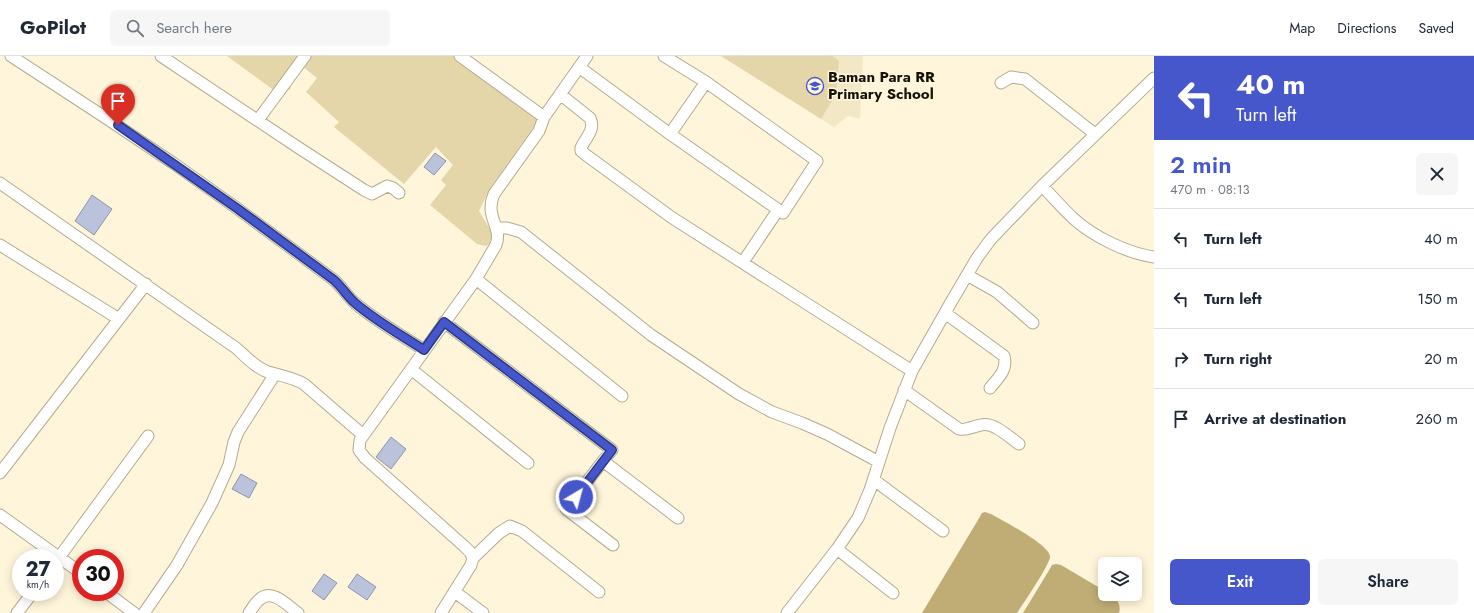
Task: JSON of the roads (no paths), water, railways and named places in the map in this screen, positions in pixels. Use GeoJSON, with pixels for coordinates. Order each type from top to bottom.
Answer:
{"type":"FeatureCollection","features":[{"type":"Feature","properties":{"kind":"street"},"geometry":{"type":"LineString","coordinates":[[11,56],[106,118],[238,209],[334,280],[342,287],[354,302],[367,312],[424,350]]}},
{"type":"Feature","properties":{"kind":"street"},"geometry":{"type":"LineString","coordinates":[[161,56],[298,148],[364,190],[372,194],[387,186],[399,193]]}},
{"type":"Feature","properties":{"kind":"street"},"geometry":{"type":"LineString","coordinates":[[258,120],[305,56]]}},
{"type":"Feature","properties":{"kind":"street"},"geometry":{"type":"LineString","coordinates":[[460,56],[544,117]]}},
{"type":"Feature","properties":{"kind":"street"},"geometry":{"type":"LineString","coordinates":[[473,558],[464,546],[365,458],[359,450],[360,440],[476,279],[497,241],[497,228],[491,214],[492,200],[539,131],[544,117],[587,56]]}},
{"type":"Feature","properties":{"kind":"street"},"geometry":{"type":"LineString","coordinates":[[579,67],[670,134],[782,213],[817,161],[706,82],[664,56]]}},
{"type":"Feature","properties":{"kind":"street"},"geometry":{"type":"LineString","coordinates":[[1001,83],[1011,77],[1025,79],[1095,134]]}},
{"type":"Feature","properties":{"kind":"street"},"geometry":{"type":"LineString","coordinates":[[787,613],[837,549],[858,518],[874,480],[890,428],[912,371],[967,274],[991,239],[1042,186],[1154,78]]}},
{"type":"Feature","properties":{"kind":"street"},"geometry":{"type":"LineString","coordinates":[[670,134],[706,82]]}},
{"type":"Feature","properties":{"kind":"street"},"geometry":{"type":"LineString","coordinates":[[560,94],[590,118],[592,122],[591,130],[581,148],[581,151],[586,155],[671,217],[912,371]]}},
{"type":"Feature","properties":{"kind":"street"},"geometry":{"type":"LineString","coordinates":[[0,183],[236,348],[257,366],[267,372],[295,378],[304,384],[363,435]]}},
{"type":"Feature","properties":{"kind":"street"},"geometry":{"type":"LineString","coordinates":[[1042,186],[1075,219],[1091,231],[1115,245],[1154,257]]}},
{"type":"Feature","properties":{"kind":"street"},"geometry":{"type":"LineString","coordinates":[[743,262],[778,210]]}},
{"type":"Feature","properties":{"kind":"street"},"geometry":{"type":"LineString","coordinates":[[497,228],[507,228],[521,232],[651,335],[739,394],[772,412],[827,434],[879,462]]}},
{"type":"Feature","properties":{"kind":"street"},"geometry":{"type":"LineString","coordinates":[[0,246],[119,319]]}},
{"type":"Feature","properties":{"kind":"street"},"geometry":{"type":"LineString","coordinates":[[967,274],[997,292],[1033,323]]}},
{"type":"Feature","properties":{"kind":"street"},"geometry":{"type":"LineString","coordinates":[[476,279],[622,396]]}},
{"type":"Feature","properties":{"kind":"street"},"geometry":{"type":"LineString","coordinates":[[0,473],[146,284]]}},
{"type":"Feature","properties":{"kind":"street"},"geometry":{"type":"LineString","coordinates":[[945,313],[1004,356],[1006,362],[1005,368],[990,388]]}},
{"type":"Feature","properties":{"kind":"street"},"geometry":{"type":"LineString","coordinates":[[444,322],[612,450],[566,509],[614,545]]}},
{"type":"Feature","properties":{"kind":"street"},"geometry":{"type":"LineString","coordinates":[[411,369],[528,464]]}},
{"type":"Feature","properties":{"kind":"street"},"geometry":{"type":"LineString","coordinates":[[144,613],[177,565],[212,503],[229,465],[234,442],[238,432],[275,374]]}},
{"type":"Feature","properties":{"kind":"street"},"geometry":{"type":"LineString","coordinates":[[904,390],[960,429],[964,430],[986,424],[992,426],[1020,444]]}},
{"type":"Feature","properties":{"kind":"street"},"geometry":{"type":"LineString","coordinates":[[64,551],[148,436]]}},
{"type":"Feature","properties":{"kind":"street"},"geometry":{"type":"LineString","coordinates":[[603,461],[678,518]]}},
{"type":"Feature","properties":{"kind":"street"},"geometry":{"type":"LineString","coordinates":[[874,480],[943,531]]}},
{"type":"Feature","properties":{"kind":"street"},"geometry":{"type":"LineString","coordinates":[[0,515],[42,549]]}},
{"type":"Feature","properties":{"kind":"street"},"geometry":{"type":"LineString","coordinates":[[442,613],[471,565],[473,558],[499,533],[510,526],[522,531],[599,592]]}},
{"type":"Feature","properties":{"kind":"street"},"geometry":{"type":"LineString","coordinates":[[837,549],[893,593]]}},
{"type":"Feature","properties":{"kind":"street"},"geometry":{"type":"LineString","coordinates":[[455,592],[483,613]]}},
{"type":"Feature","properties":{"kind":"street"},"geometry":{"type":"LineString","coordinates":[[249,613],[258,600],[263,596],[268,595],[275,597],[298,613]]}},
{"type":"Feature","properties":{"kind":"street"},"geometry":{"type":"LineString","coordinates":[[17,613],[26,601]]}},
{"type":"Feature","properties":{"kind":"street"},"geometry":{"type":"LineString","coordinates":[[118,601],[134,613]]}},
{"type":"Feature","properties":{"kind":"place","name":"Baman Para RR Primary School"},"geometry":{"type":"Point","coordinates":[815,86]}}]}
